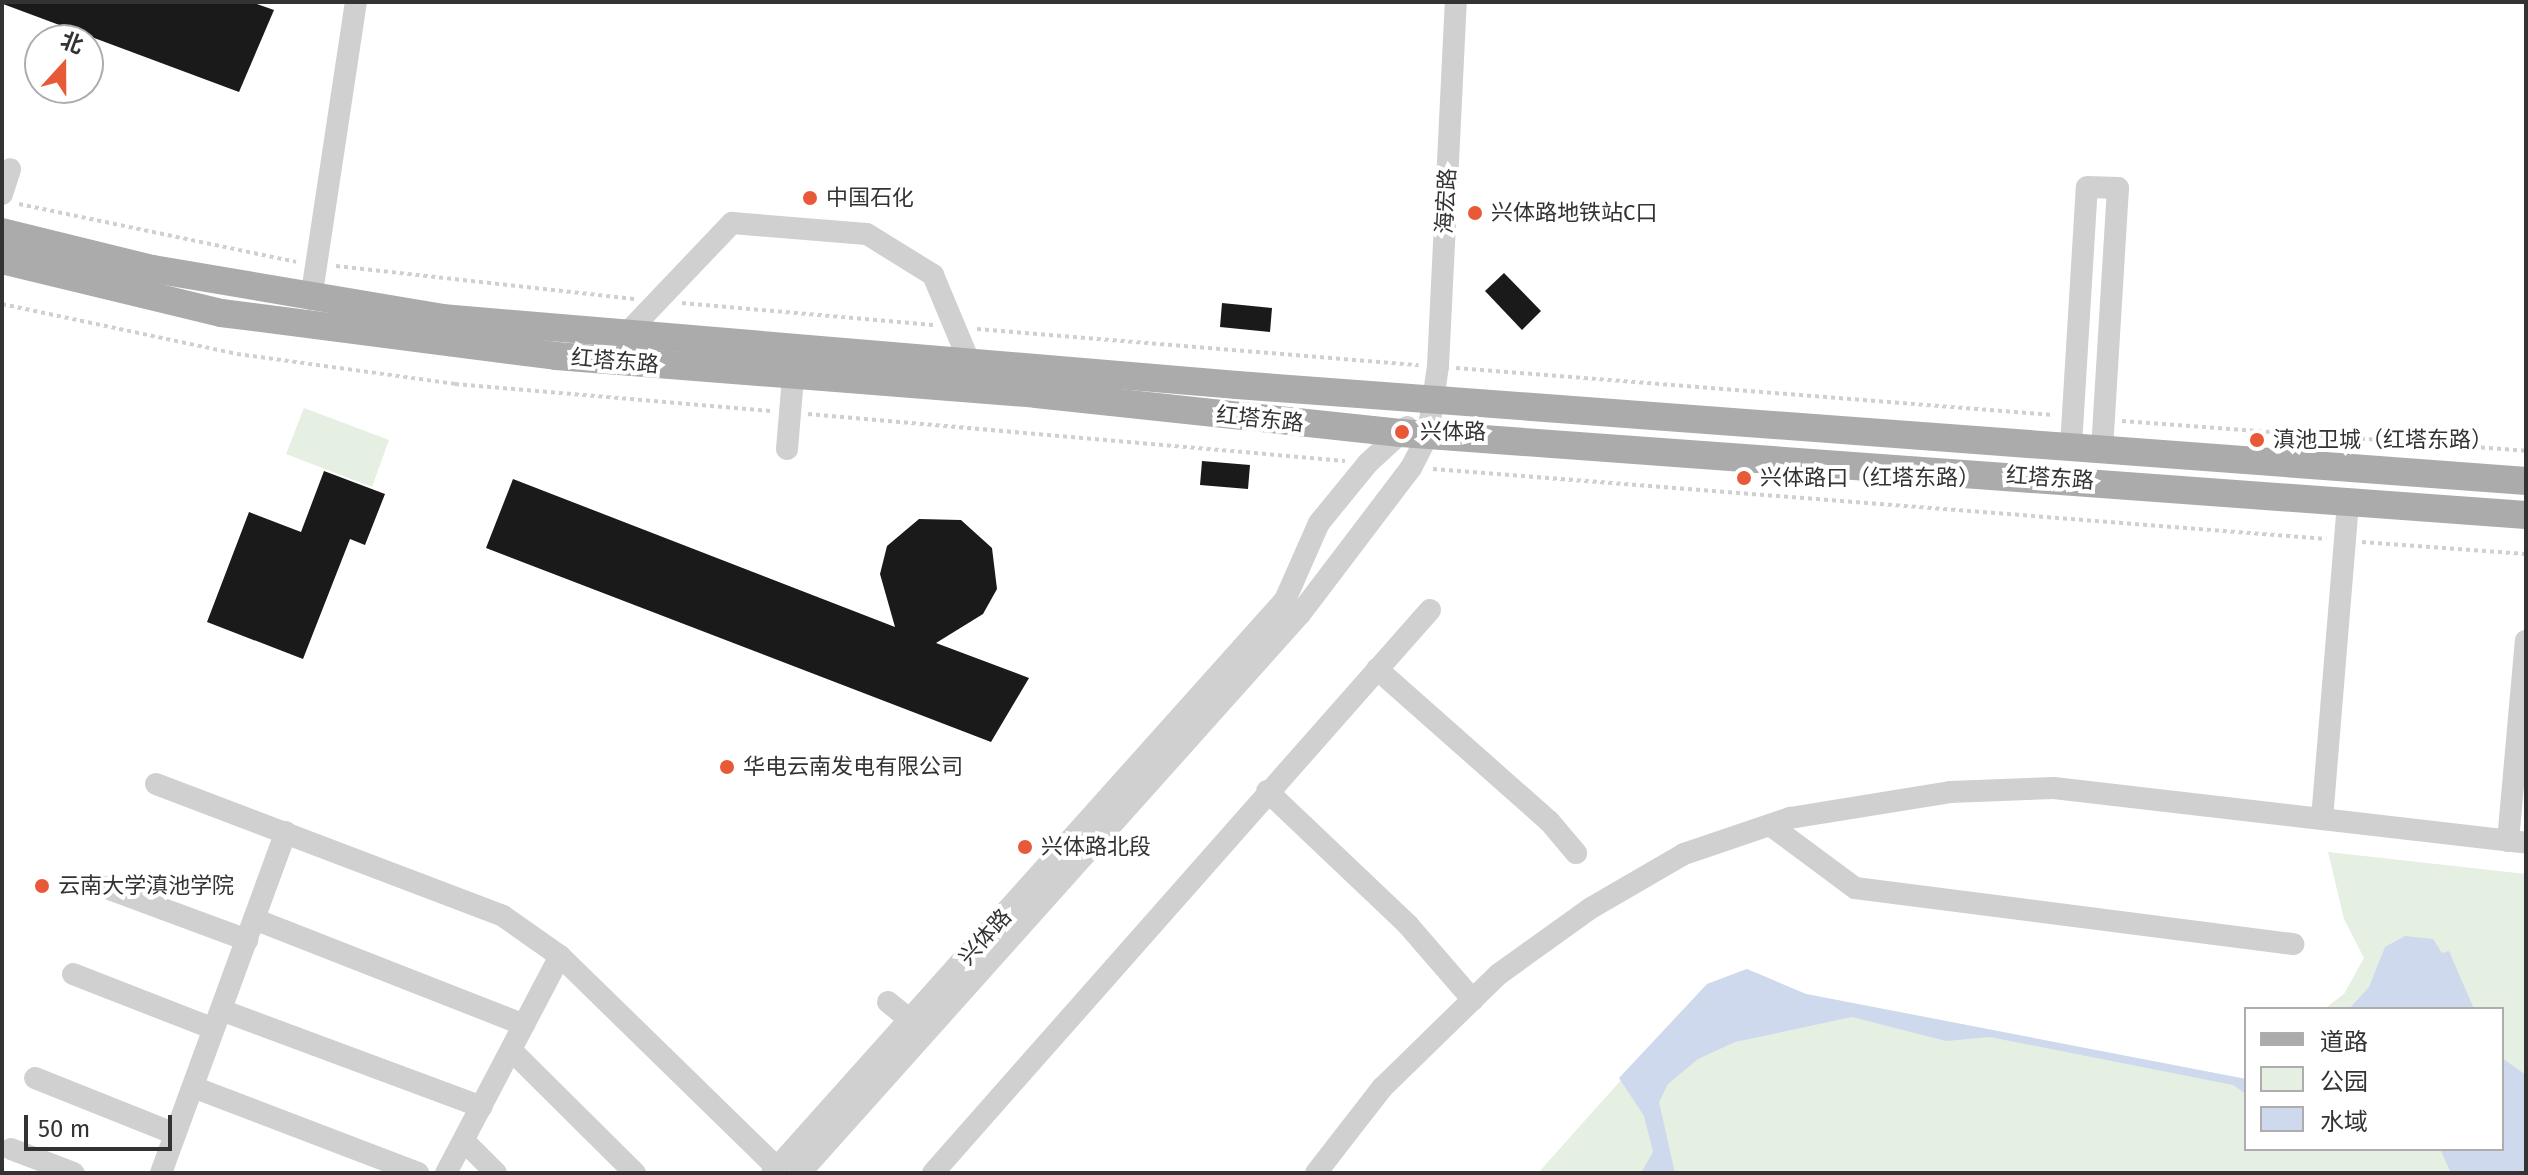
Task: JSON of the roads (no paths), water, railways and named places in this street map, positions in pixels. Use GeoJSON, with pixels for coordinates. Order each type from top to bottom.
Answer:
{"type":"FeatureCollection","features":[{"type":"Feature","properties":{"kind":"main road","name":"红塔东路"},"geometry":{"type":"LineString","coordinates":[[2,232],[153,269],[311,299],[442,318],[630,330],[1431,399],[2526,481]]}},
{"type":"Feature","properties":{"kind":"main road","name":"红塔东路"},"geometry":{"type":"LineString","coordinates":[[2,260],[221,313],[556,356],[1036,394],[1415,434],[2526,515]]}},
{"type":"Feature","properties":{"kind":"street"},"geometry":{"type":"LineString","coordinates":[[311,299],[313,264],[356,2]]}},
{"type":"Feature","properties":{"kind":"street","name":"海宏路"},"geometry":{"type":"LineString","coordinates":[[1431,399],[1438,366],[1456,2]]}},
{"type":"Feature","properties":{"kind":"street"},"geometry":{"type":"LineString","coordinates":[[8,199],[10,169]]}},
{"type":"Feature","properties":{"kind":"street"},"geometry":{"type":"LineString","coordinates":[[2071,446],[2087,187],[2118,188],[2102,448]]}},
{"type":"Feature","properties":{"kind":"street"},"geometry":{"type":"LineString","coordinates":[[630,330],[661,301],[732,223],[867,234],[933,275],[969,361]]}},
{"type":"Feature","properties":{"kind":"street"},"geometry":{"type":"LineString","coordinates":[[787,449],[793,377]]}},
{"type":"Feature","properties":{"kind":"street","name":"兴体路"},"geometry":{"type":"LineString","coordinates":[[775,1170],[919,1027],[1300,614],[1411,468],[1415,434],[1431,399]]}},
{"type":"Feature","properties":{"kind":"street","name":"兴体路"},"geometry":{"type":"LineString","coordinates":[[800,1173],[919,1027],[1285,600],[1319,523],[1368,463],[1415,434]]}},
{"type":"Feature","properties":{"kind":"street"},"geometry":{"type":"LineString","coordinates":[[2322,819],[2349,541],[2348,501]]}},
{"type":"Feature","properties":{"kind":"street"},"geometry":{"type":"LineString","coordinates":[[933,1173],[1267,791],[1430,610]]}},
{"type":"Feature","properties":{"kind":"street"},"geometry":{"type":"LineString","coordinates":[[1316,1173],[1382,1088],[1499,974],[1604,900],[1684,854],[1770,825],[1950,792],[2054,788],[2517,842],[2526,641]]}},
{"type":"Feature","properties":{"kind":"street"},"geometry":{"type":"LineString","coordinates":[[1377,669],[1549,821],[1576,853]]}},
{"type":"Feature","properties":{"kind":"street"},"geometry":{"type":"LineString","coordinates":[[156,784],[503,916],[560,956],[775,1170]]}},
{"type":"Feature","properties":{"kind":"street"},"geometry":{"type":"LineString","coordinates":[[1267,791],[1408,925],[1473,1000]]}},
{"type":"Feature","properties":{"kind":"street"},"geometry":{"type":"LineString","coordinates":[[1770,825],[1855,888],[2293,944]]}},
{"type":"Feature","properties":{"kind":"street"},"geometry":{"type":"LineString","coordinates":[[162,1173],[286,832]]}},
{"type":"Feature","properties":{"kind":"street"},"geometry":{"type":"LineString","coordinates":[[101,886],[250,930],[524,1025]]}},
{"type":"Feature","properties":{"kind":"street"},"geometry":{"type":"LineString","coordinates":[[446,1173],[560,956]]}},
{"type":"Feature","properties":{"kind":"street"},"geometry":{"type":"LineString","coordinates":[[73,974],[482,1107]]}},
{"type":"Feature","properties":{"kind":"street"},"geometry":{"type":"LineString","coordinates":[[888,1002],[919,1027]]}},
{"type":"Feature","properties":{"kind":"street"},"geometry":{"type":"LineString","coordinates":[[511,1050],[635,1173]]}},
{"type":"Feature","properties":{"kind":"street"},"geometry":{"type":"LineString","coordinates":[[35,1078],[175,1134]]}},
{"type":"Feature","properties":{"kind":"street"},"geometry":{"type":"LineString","coordinates":[[193,1087],[418,1173]]}},
{"type":"Feature","properties":{"kind":"street"},"geometry":{"type":"LineString","coordinates":[[464,1141],[496,1173]]}},
{"type":"Feature","properties":{"kind":"street"},"geometry":{"type":"LineString","coordinates":[[11,1149],[74,1173]]}},
{"type":"Feature","properties":{"kind":"water"},"geometry":{"type":"Polygon","coordinates":[[[2405,936],[2433,939],[2442,953],[2449,951],[2473,1007],[2351,1007],[2369,987],[2385,947],[2405,936]]]}},
{"type":"Feature","properties":{"kind":"water"},"geometry":{"type":"Polygon","coordinates":[[[1747,969],[1806,994],[2244,1079],[2244,1093],[2233,1085],[1990,1037],[1946,1041],[1852,1017],[1735,1042],[1698,1059],[1668,1084],[1659,1102],[1675,1173],[1641,1173],[1653,1152],[1644,1116],[1619,1078],[1707,984],[1747,969]]]}},
{"type":"Feature","properties":{"kind":"water"},"geometry":{"type":"Polygon","coordinates":[[[2504,1059],[2526,1075],[2526,1173],[2451,1173],[2441,1151],[2504,1151],[2504,1059]]]}},
{"type":"Feature","properties":{"kind":"place","name":"中国石化"},"geometry":{"type":"Point","coordinates":[810,198]}},
{"type":"Feature","properties":{"kind":"place","name":"兴体路地铁站C口"},"geometry":{"type":"Point","coordinates":[1475,213]}},
{"type":"Feature","properties":{"kind":"place","name":"兴体路"},"geometry":{"type":"Point","coordinates":[1402,432]}},
{"type":"Feature","properties":{"kind":"place","name":"滇池卫城（红塔东路）"},"geometry":{"type":"Point","coordinates":[2257,440]}},
{"type":"Feature","properties":{"kind":"place","name":"兴体路口（红塔东路）"},"geometry":{"type":"Point","coordinates":[1744,478]}},
{"type":"Feature","properties":{"kind":"place","name":"华电云南发电有限公司"},"geometry":{"type":"Point","coordinates":[727,767]}},
{"type":"Feature","properties":{"kind":"place","name":"兴体路北段"},"geometry":{"type":"Point","coordinates":[1025,847]}},
{"type":"Feature","properties":{"kind":"place","name":"云南大学滇池学院"},"geometry":{"type":"Point","coordinates":[42,886]}}]}
